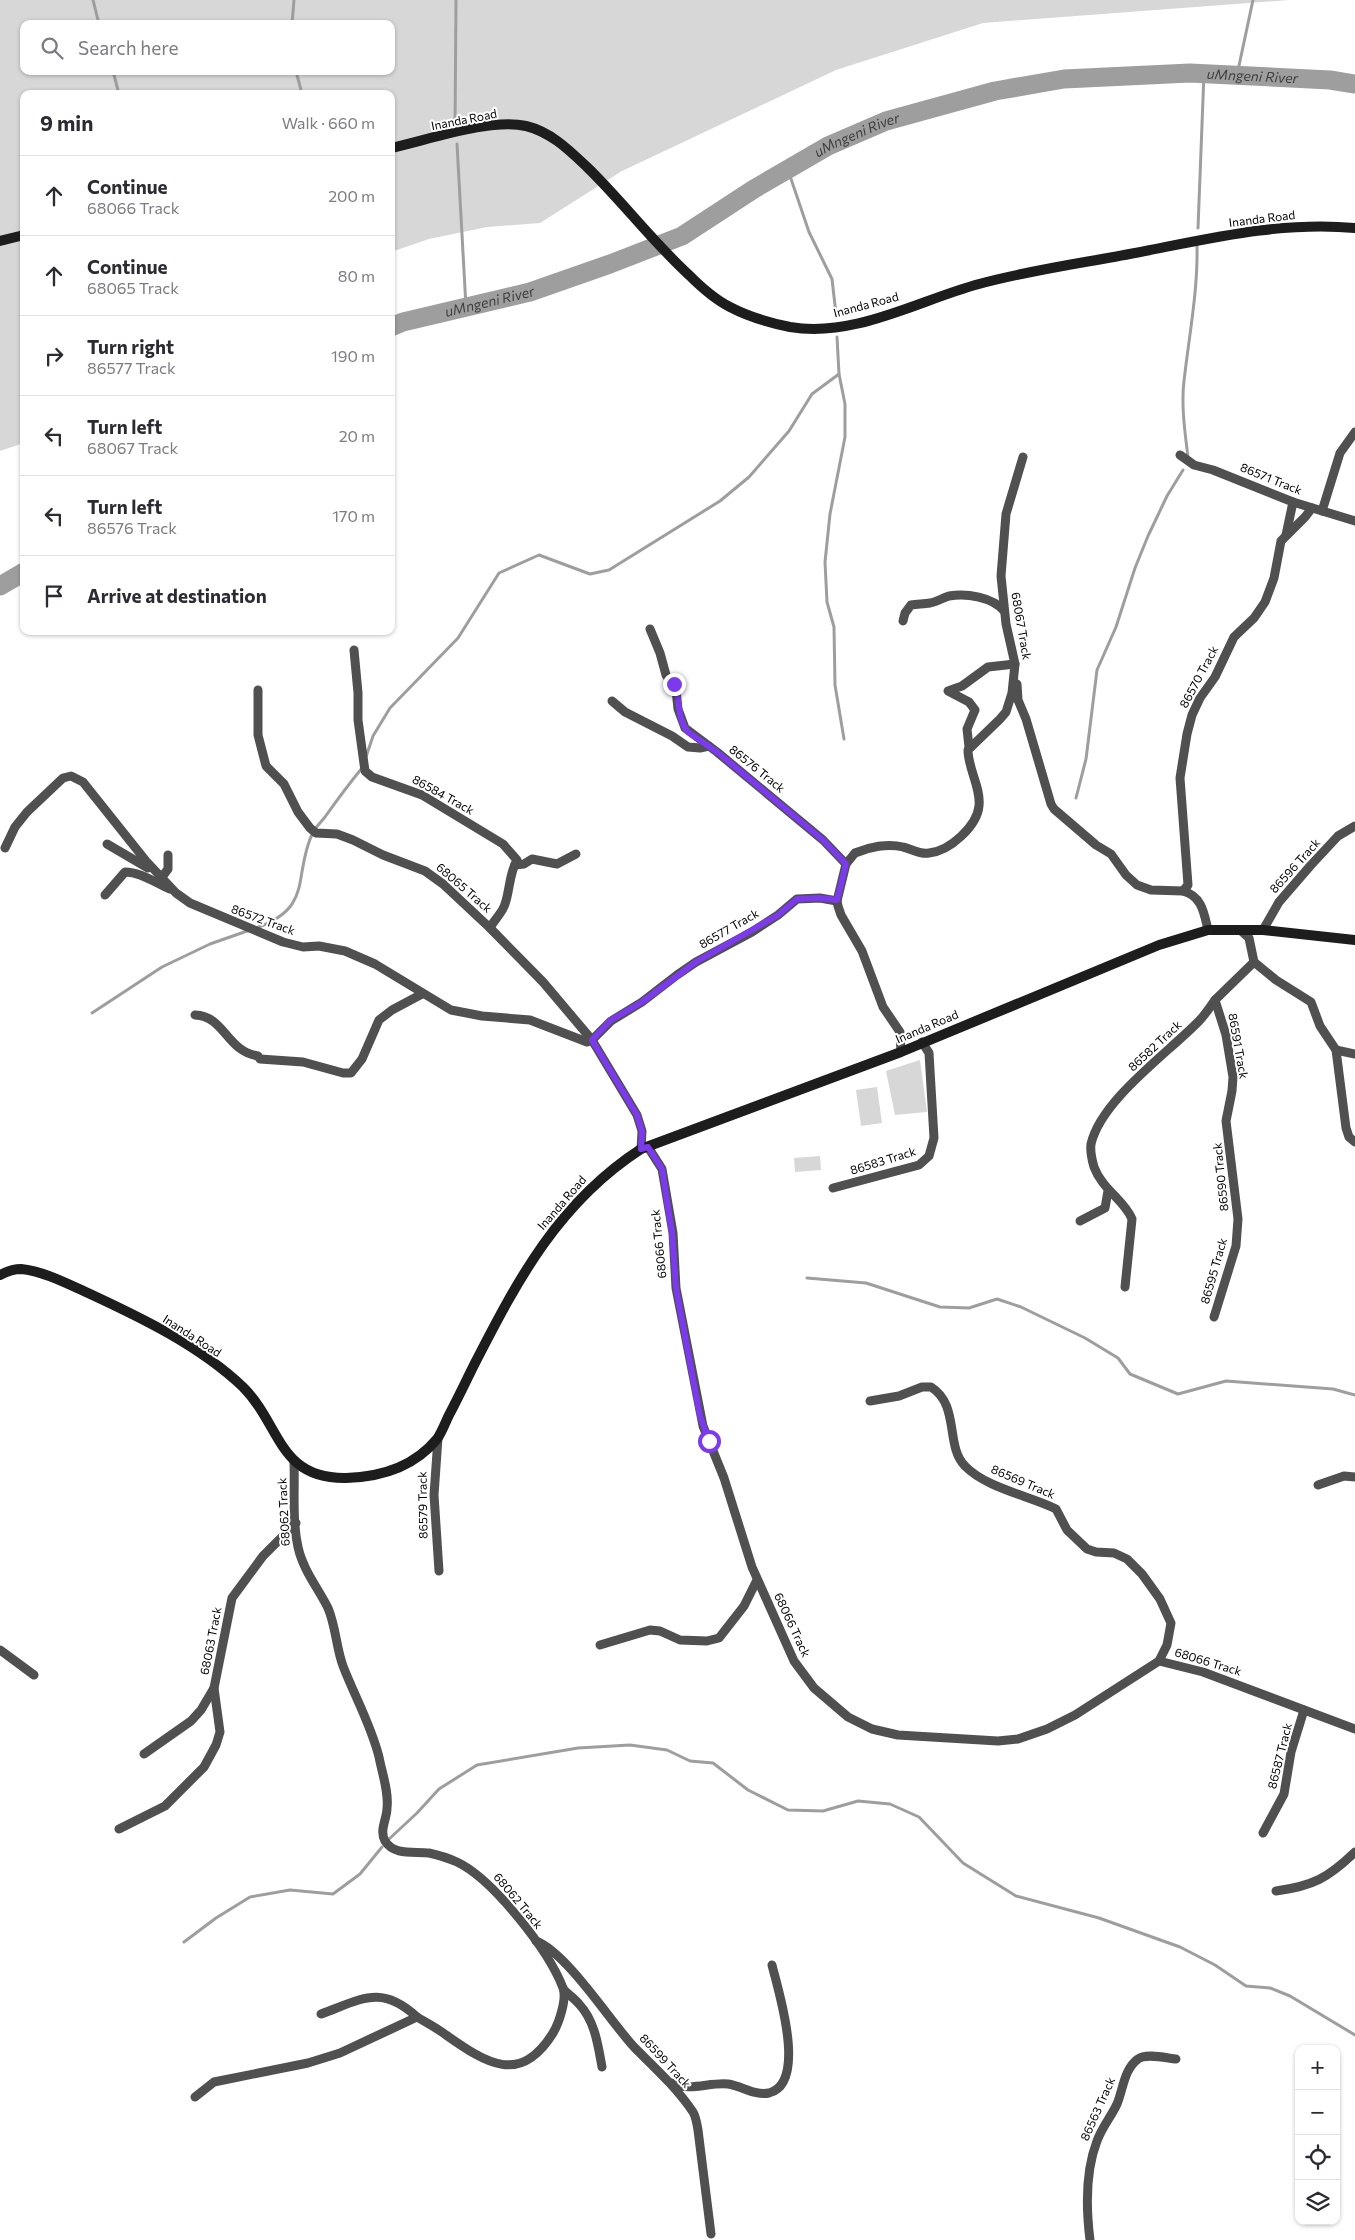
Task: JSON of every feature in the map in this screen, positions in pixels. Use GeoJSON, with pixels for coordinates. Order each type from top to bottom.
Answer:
{"type":"FeatureCollection","features":[{"type":"Feature","properties":{"kind":"street","name":"Inanda Road"},"geometry":{"type":"LineString","coordinates":[[395,147],[477,128],[502,125],[526,126],[546,134],[567,148],[608,188],[672,259],[705,290],[729,307],[774,323],[812,328],[841,327],[960,289],[1030,272],[1238,233],[1321,226],[1355,228]]}},
{"type":"Feature","properties":{"kind":"street"},"geometry":{"type":"LineString","coordinates":[[0,241],[20,236]]}},
{"type":"Feature","properties":{"kind":"street"},"geometry":{"type":"LineString","coordinates":[[1322,511],[1340,453],[1355,432]]}},
{"type":"Feature","properties":{"kind":"street","name":"86571 Track"},"geometry":{"type":"LineString","coordinates":[[1180,455],[1194,465],[1220,472],[1293,502],[1355,521]]}},
{"type":"Feature","properties":{"kind":"street","name":"68067 Track"},"geometry":{"type":"LineString","coordinates":[[969,747],[1006,712],[1012,693],[1015,664],[1004,611],[1001,576],[1006,514],[1023,457]]}},
{"type":"Feature","properties":{"kind":"street"},"geometry":{"type":"LineString","coordinates":[[1286,535],[1293,502]]}},
{"type":"Feature","properties":{"kind":"street","name":"86570 Track"},"geometry":{"type":"LineString","coordinates":[[1183,890],[1188,885],[1180,778],[1186,734],[1200,698],[1215,677],[1230,645],[1265,602],[1274,578],[1279,545],[1312,508]]}},
{"type":"Feature","properties":{"kind":"street"},"geometry":{"type":"LineString","coordinates":[[904,621],[911,605],[930,603],[949,596],[990,600],[999,605],[1004,611]]}},
{"type":"Feature","properties":{"kind":"street","name":"86576 Track"},"geometry":{"type":"LineString","coordinates":[[650,629],[660,653],[666,675],[676,690],[678,709],[684,728],[709,746],[823,840],[846,864]]}},
{"type":"Feature","properties":{"kind":"street","name":"86584 Track"},"geometry":{"type":"LineString","coordinates":[[354,650],[358,693],[358,720],[365,771],[372,777],[422,795],[488,834],[513,853],[517,860],[515,865]]}},
{"type":"Feature","properties":{"kind":"street"},"geometry":{"type":"LineString","coordinates":[[900,1052],[900,1032],[882,1007],[862,951],[841,915],[837,900],[846,864],[855,852],[882,846],[894,845],[923,853],[933,853],[966,833],[972,826],[979,805],[968,756],[967,729],[975,710],[969,702],[948,691],[962,686],[988,667],[1015,664]]}},
{"type":"Feature","properties":{"kind":"street"},"geometry":{"type":"LineString","coordinates":[[1015,674],[1018,700],[1026,719],[1054,809],[1096,845],[1111,854],[1126,875],[1137,885],[1152,890],[1183,890],[1192,893],[1203,907],[1208,930]]}},
{"type":"Feature","properties":{"kind":"street","name":"68065 Track"},"geometry":{"type":"LineString","coordinates":[[258,690],[258,736],[266,766],[284,784],[298,812],[310,828],[316,833],[337,834],[383,855],[425,871],[443,884],[490,928],[543,982],[592,1040],[637,1115],[645,1148]]}},
{"type":"Feature","properties":{"kind":"street"},"geometry":{"type":"LineString","coordinates":[[612,701],[625,712],[672,736],[688,747],[700,748],[709,746]]}},
{"type":"Feature","properties":{"kind":"street","name":"86572 Track"},"geometry":{"type":"LineString","coordinates":[[5,848],[15,827],[27,812],[63,778],[71,776],[82,782],[146,861],[174,891],[190,903],[276,940],[303,946],[319,946],[345,951],[375,964],[451,1010],[482,1016],[530,1020],[580,1040],[587,1042],[592,1040]]}},
{"type":"Feature","properties":{"kind":"street","name":"86596 Track"},"geometry":{"type":"LineString","coordinates":[[1263,930],[1280,902],[1311,865],[1338,836],[1355,826]]}},
{"type":"Feature","properties":{"kind":"street"},"geometry":{"type":"LineString","coordinates":[[107,844],[162,877],[168,869],[168,855]]}},
{"type":"Feature","properties":{"kind":"street"},"geometry":{"type":"LineString","coordinates":[[490,928],[504,907],[515,865],[535,859],[557,864],[576,854]]}},
{"type":"Feature","properties":{"kind":"street"},"geometry":{"type":"LineString","coordinates":[[105,895],[125,872],[132,872],[145,877],[174,891]]}},
{"type":"Feature","properties":{"kind":"street","name":"86577 Track"},"geometry":{"type":"LineString","coordinates":[[592,1040],[611,1020],[642,1002],[696,962],[778,915],[797,899],[820,898],[837,900]]}},
{"type":"Feature","properties":{"kind":"street","name":"Inanda Road"},"geometry":{"type":"LineString","coordinates":[[0,1275],[19,1269],[40,1274],[72,1285],[128,1312],[184,1343],[226,1373],[244,1389],[294,1462],[306,1470],[325,1477],[368,1476],[402,1467],[420,1455],[438,1438],[475,1362],[536,1254],[583,1195],[618,1164],[645,1148],[900,1052],[1159,946],[1208,930],[1263,930],[1355,940]]}},
{"type":"Feature","properties":{"kind":"street"},"geometry":{"type":"LineString","coordinates":[[1240,930],[1249,938],[1254,962],[1276,980],[1311,1002],[1320,1026],[1336,1050],[1346,1128],[1349,1137],[1355,1142]]}},
{"type":"Feature","properties":{"kind":"street","name":"86591 Track"},"geometry":{"type":"LineString","coordinates":[[1226,1121],[1233,1078],[1226,1035],[1215,1000],[1254,962]]}},
{"type":"Feature","properties":{"kind":"street"},"geometry":{"type":"LineString","coordinates":[[195,1015],[210,1018],[235,1046],[246,1053],[258,1056],[260,1059],[309,1063],[346,1074],[354,1071],[362,1059],[373,1030],[380,1020],[422,994]]}},
{"type":"Feature","properties":{"kind":"street","name":"86582 Track"},"geometry":{"type":"LineString","coordinates":[[1125,1287],[1132,1219],[1128,1211],[1108,1191],[1095,1168],[1091,1148],[1098,1127],[1109,1108],[1200,1020],[1215,1000]]}},
{"type":"Feature","properties":{"kind":"street","name":"86583 Track"},"geometry":{"type":"LineString","coordinates":[[833,1188],[874,1179],[923,1163],[929,1156],[933,1145],[934,1119],[929,1053],[922,1042]]}},
{"type":"Feature","properties":{"kind":"street"},"geometry":{"type":"LineString","coordinates":[[1336,1050],[1355,1054]]}},
{"type":"Feature","properties":{"kind":"street","name":"86590 Track"},"geometry":{"type":"LineString","coordinates":[[1226,1121],[1236,1197],[1237,1231]]}},
{"type":"Feature","properties":{"kind":"street","name":"68066 Track"},"geometry":{"type":"LineString","coordinates":[[645,1148],[662,1169],[672,1233],[676,1288],[702,1426],[724,1478],[752,1567],[794,1661],[814,1688],[848,1717],[872,1729],[898,1735],[998,1741],[1029,1736],[1075,1715],[1158,1661],[1204,1672],[1354,1729]]}},
{"type":"Feature","properties":{"kind":"street"},"geometry":{"type":"LineString","coordinates":[[1080,1221],[1105,1208],[1108,1191]]}},
{"type":"Feature","properties":{"kind":"street","name":"86595 Track"},"geometry":{"type":"LineString","coordinates":[[1214,1317],[1232,1262],[1237,1231]]}},
{"type":"Feature","properties":{"kind":"street","name":"86569 Track"},"geometry":{"type":"LineString","coordinates":[[870,1401],[899,1396],[922,1387],[931,1387],[940,1394],[953,1426],[956,1452],[965,1466],[972,1472],[1018,1495],[1054,1508],[1067,1530],[1088,1549],[1114,1554],[1127,1559],[1142,1574],[1160,1599],[1171,1623],[1167,1645],[1158,1661]]}},
{"type":"Feature","properties":{"kind":"street","name":"86579 Track"},"geometry":{"type":"LineString","coordinates":[[438,1438],[434,1495],[439,1570]]}},
{"type":"Feature","properties":{"kind":"street","name":"68062 Track"},"geometry":{"type":"LineString","coordinates":[[294,1462],[297,1546],[301,1558],[328,1610],[336,1632],[344,1667],[372,1733],[388,1802],[382,1833],[386,1842],[398,1850],[439,1856],[470,1869],[493,1888],[536,1942],[564,1990],[579,2003],[588,2016],[595,2033],[602,2067]]}},
{"type":"Feature","properties":{"kind":"street"},"geometry":{"type":"LineString","coordinates":[[1318,1485],[1344,1476],[1355,1477]]}},
{"type":"Feature","properties":{"kind":"street","name":"68063 Track"},"geometry":{"type":"LineString","coordinates":[[119,1830],[165,1806],[204,1767],[216,1745],[220,1732],[214,1688],[232,1598],[263,1556],[296,1523]]}},
{"type":"Feature","properties":{"kind":"street"},"geometry":{"type":"LineString","coordinates":[[600,1645],[650,1630],[660,1631],[680,1640],[707,1641],[719,1638],[744,1606],[757,1580]]}},
{"type":"Feature","properties":{"kind":"street"},"geometry":{"type":"LineString","coordinates":[[0,1650],[34,1675]]}},
{"type":"Feature","properties":{"kind":"street"},"geometry":{"type":"LineString","coordinates":[[144,1754],[191,1721],[201,1710],[214,1688]]}},
{"type":"Feature","properties":{"kind":"street","name":"86587 Track"},"geometry":{"type":"LineString","coordinates":[[1263,1833],[1284,1794],[1291,1752],[1304,1710]]}},
{"type":"Feature","properties":{"kind":"street"},"geometry":{"type":"LineString","coordinates":[[1276,1891],[1299,1888],[1320,1880],[1334,1871],[1355,1852]]}},
{"type":"Feature","properties":{"kind":"street","name":"86599 Track"},"geometry":{"type":"LineString","coordinates":[[536,1942],[551,1949],[634,2046],[672,2083],[694,2114],[698,2130],[711,2234]]}},
{"type":"Feature","properties":{"kind":"street"},"geometry":{"type":"LineString","coordinates":[[672,2083],[685,2088],[726,2084],[764,2093],[774,2091],[782,2084],[788,2064],[790,2041],[772,1965]]}},
{"type":"Feature","properties":{"kind":"street"},"geometry":{"type":"LineString","coordinates":[[322,2014],[371,1996],[397,2001],[417,2017],[432,2025],[472,2054],[498,2064],[523,2063],[537,2053],[555,2029],[560,2018],[564,1990]]}},
{"type":"Feature","properties":{"kind":"street"},"geometry":{"type":"LineString","coordinates":[[196,2097],[214,2082],[308,2063],[340,2053],[417,2017]]}},
{"type":"Feature","properties":{"kind":"street","name":"86563 Track"},"geometry":{"type":"LineString","coordinates":[[1090,2240],[1088,2200],[1093,2154],[1102,2128],[1116,2104],[1126,2076],[1135,2062],[1142,2057],[1176,2059]]}},
{"type":"Feature","properties":{"kind":"shaded area"},"geometry":{"type":"Polygon","coordinates":[[[0,0],[1289,0],[983,23],[836,70],[622,171],[540,223],[487,227],[429,239],[395,251],[395,90],[20,90],[20,444],[0,451],[0,0]]]}},
{"type":"Feature","properties":{"kind":"shaded area"},"geometry":{"type":"Polygon","coordinates":[[[920,1060],[927,1112],[895,1115],[886,1071],[920,1060]]]}},
{"type":"Feature","properties":{"kind":"shaded area"},"geometry":{"type":"Polygon","coordinates":[[[877,1087],[882,1123],[861,1126],[856,1090],[877,1087]]]}},
{"type":"Feature","properties":{"kind":"shaded area"},"geometry":{"type":"Polygon","coordinates":[[[820,1156],[821,1170],[795,1172],[794,1158],[820,1156]]]}},
{"type":"Feature","properties":{"kind":"waterway"},"geometry":{"type":"LineString","coordinates":[[93,0],[98,20]]}},
{"type":"Feature","properties":{"kind":"waterway"},"geometry":{"type":"LineString","coordinates":[[292,20],[294,0]]}},
{"type":"Feature","properties":{"kind":"waterway"},"geometry":{"type":"LineString","coordinates":[[455,127],[456,0]]}},
{"type":"Feature","properties":{"kind":"waterway"},"geometry":{"type":"LineString","coordinates":[[1237,75],[1253,0]]}},
{"type":"Feature","properties":{"kind":"waterway","name":"uMngeni River"},"geometry":{"type":"LineString","coordinates":[[395,325],[530,292],[682,236],[754,189],[828,146],[886,121],[995,91],[1064,79],[1190,73],[1330,80],[1355,84]]}},
{"type":"Feature","properties":{"kind":"waterway"},"geometry":{"type":"LineString","coordinates":[[1198,228],[1204,73]]}},
{"type":"Feature","properties":{"kind":"waterway"},"geometry":{"type":"LineString","coordinates":[[114,75],[118,90]]}},
{"type":"Feature","properties":{"kind":"waterway"},"geometry":{"type":"LineString","coordinates":[[297,75],[301,90]]}},
{"type":"Feature","properties":{"kind":"waterway"},"geometry":{"type":"LineString","coordinates":[[457,144],[466,307]]}},
{"type":"Feature","properties":{"kind":"waterway"},"geometry":{"type":"LineString","coordinates":[[788,170],[809,232],[832,279],[836,314]]}},
{"type":"Feature","properties":{"kind":"waterway"},"geometry":{"type":"LineString","coordinates":[[1188,457],[1183,390],[1195,297],[1197,246]]}},
{"type":"Feature","properties":{"kind":"waterway"},"geometry":{"type":"LineString","coordinates":[[837,337],[839,374],[845,404],[845,437],[830,514],[825,562],[827,602],[834,627],[835,685],[844,739]]}},
{"type":"Feature","properties":{"kind":"waterway"},"geometry":{"type":"LineString","coordinates":[[366,757],[373,736],[390,708],[458,638],[499,573],[539,555],[590,574],[609,570],[720,501],[749,477],[789,431],[812,394],[839,374]]}},
{"type":"Feature","properties":{"kind":"waterway"},"geometry":{"type":"LineString","coordinates":[[1076,798],[1086,759],[1097,670],[1116,627],[1135,568],[1148,536],[1167,496],[1183,470]]}},
{"type":"Feature","properties":{"kind":"waterway","name":"uMngeni River"},"geometry":{"type":"LineString","coordinates":[[0,586],[20,574]]}},
{"type":"Feature","properties":{"kind":"waterway"},"geometry":{"type":"LineString","coordinates":[[256,928],[275,920],[287,910],[294,900],[299,889],[307,848],[313,832],[362,768]]}},
{"type":"Feature","properties":{"kind":"waterway"},"geometry":{"type":"LineString","coordinates":[[92,1013],[162,967],[210,944],[250,930]]}},
{"type":"Feature","properties":{"kind":"waterway"},"geometry":{"type":"LineString","coordinates":[[807,1278],[866,1283],[940,1307],[969,1308],[997,1299],[1021,1307],[1085,1338],[1118,1358],[1130,1374],[1178,1394],[1226,1381],[1333,1389],[1355,1395]]}},
{"type":"Feature","properties":{"kind":"waterway"},"geometry":{"type":"LineString","coordinates":[[388,1840],[439,1789],[477,1765],[578,1748],[630,1745],[667,1750],[690,1761],[713,1763],[748,1790],[788,1810],[823,1811],[858,1801],[890,1804],[919,1817],[963,1863],[1016,1896],[1099,1918],[1180,1947],[1215,1965],[1246,1986],[1270,1988],[1290,1996],[1355,2035]]}},
{"type":"Feature","properties":{"kind":"waterway"},"geometry":{"type":"LineString","coordinates":[[184,1942],[216,1918],[250,1897],[290,1890],[333,1894],[360,1874],[382,1847]]}},
{"type":"Feature","properties":{"kind":"route"},"geometry":{"type":"LineString","coordinates":[[674,684],[678,709],[684,728],[717,752],[779,803],[833,849],[846,864],[837,900],[820,898],[797,899],[778,915],[752,932],[696,962],[642,1002],[611,1020],[592,1040],[630,1100],[637,1115],[642,1131],[641,1149],[648,1147],[662,1169],[675,1255],[676,1288],[702,1426],[709,1441]]}}]}
